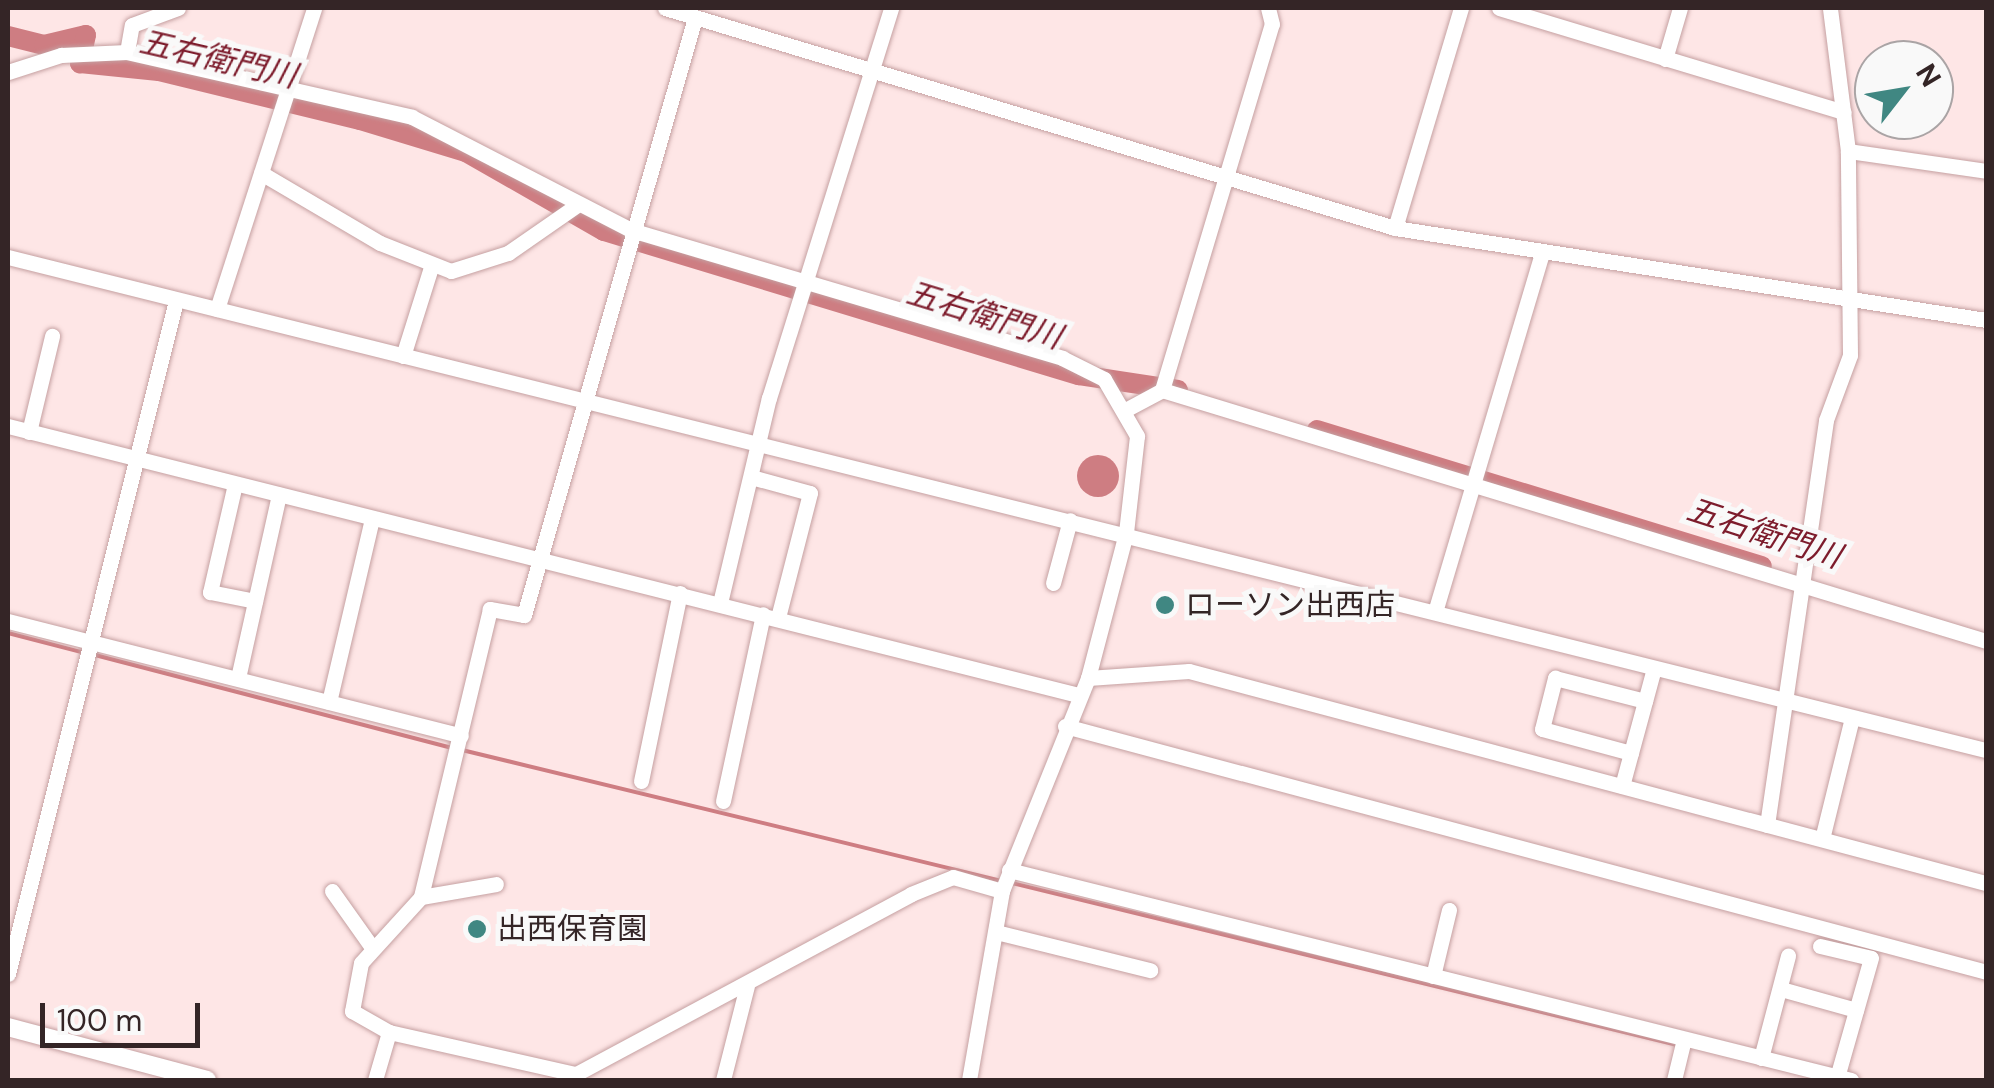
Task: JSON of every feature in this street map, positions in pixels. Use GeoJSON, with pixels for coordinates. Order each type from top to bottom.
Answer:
{"type":"FeatureCollection","features":[{"type":"Feature","properties":{"kind":"main road"},"geometry":{"type":"LineString","coordinates":[[8,1027],[207,1080]]}},
{"type":"Feature","properties":{"kind":"street"},"geometry":{"type":"LineString","coordinates":[[127,52],[132,25],[178,8]]}},
{"type":"Feature","properties":{"kind":"street"},"geometry":{"type":"LineString","coordinates":[[217,309],[314,8]]}},
{"type":"Feature","properties":{"kind":"street"},"geometry":{"type":"LineString","coordinates":[[665,8],[694,21],[1395,228],[1542,254],[1986,320]]}},
{"type":"Feature","properties":{"kind":"street"},"geometry":{"type":"LineString","coordinates":[[720,603],[758,445],[891,8]]}},
{"type":"Feature","properties":{"kind":"street"},"geometry":{"type":"LineString","coordinates":[[1162,390],[1272,24],[1268,8]]}},
{"type":"Feature","properties":{"kind":"street"},"geometry":{"type":"LineString","coordinates":[[1395,228],[1460,8]]}},
{"type":"Feature","properties":{"kind":"street"},"geometry":{"type":"LineString","coordinates":[[1499,8],[1844,112]]}},
{"type":"Feature","properties":{"kind":"street"},"geometry":{"type":"LineString","coordinates":[[1551,24],[1556,8]]}},
{"type":"Feature","properties":{"kind":"street"},"geometry":{"type":"LineString","coordinates":[[1665,59],[1680,8]]}},
{"type":"Feature","properties":{"kind":"street"},"geometry":{"type":"LineString","coordinates":[[1767,825],[1826,420],[1850,355],[1848,150],[1830,8]]}},
{"type":"Feature","properties":{"kind":"street"},"geometry":{"type":"LineString","coordinates":[[694,21],[580,400],[524,615],[490,609],[420,897],[373,949],[354,983],[352,1011],[388,1032],[576,1074],[953,877],[1002,891]]}},
{"type":"Feature","properties":{"kind":"street"},"geometry":{"type":"LineString","coordinates":[[8,72],[61,55],[127,52],[444,129],[577,205],[631,230],[1062,358],[1104,380],[1127,409],[1140,464],[1088,678],[1078,694],[1002,891],[969,1080]]}},
{"type":"Feature","properties":{"kind":"street"},"geometry":{"type":"LineString","coordinates":[[1848,150],[1986,171]]}},
{"type":"Feature","properties":{"kind":"street"},"geometry":{"type":"LineString","coordinates":[[261,174],[451,271],[484,264],[577,205]]}},
{"type":"Feature","properties":{"kind":"street"},"geometry":{"type":"LineString","coordinates":[[1435,612],[1542,254]]}},
{"type":"Feature","properties":{"kind":"street"},"geometry":{"type":"LineString","coordinates":[[8,257],[1986,750]]}},
{"type":"Feature","properties":{"kind":"street"},"geometry":{"type":"LineString","coordinates":[[403,356],[432,264]]}},
{"type":"Feature","properties":{"kind":"street"},"geometry":{"type":"LineString","coordinates":[[8,974],[176,300]]}},
{"type":"Feature","properties":{"kind":"street"},"geometry":{"type":"LineString","coordinates":[[29,432],[52,336]]}},
{"type":"Feature","properties":{"kind":"street"},"geometry":{"type":"LineString","coordinates":[[1127,409],[1162,390],[1473,481],[1986,641]]}},
{"type":"Feature","properties":{"kind":"street"},"geometry":{"type":"LineString","coordinates":[[8,426],[1078,694]]}},
{"type":"Feature","properties":{"kind":"street"},"geometry":{"type":"LineString","coordinates":[[723,802],[771,616],[810,493],[751,477]]}},
{"type":"Feature","properties":{"kind":"street"},"geometry":{"type":"LineString","coordinates":[[235,484],[210,592],[255,601]]}},
{"type":"Feature","properties":{"kind":"street"},"geometry":{"type":"LineString","coordinates":[[238,678],[278,495]]}},
{"type":"Feature","properties":{"kind":"street"},"geometry":{"type":"LineString","coordinates":[[329,702],[372,518]]}},
{"type":"Feature","properties":{"kind":"street"},"geometry":{"type":"LineString","coordinates":[[1054,583],[1070,520]]}},
{"type":"Feature","properties":{"kind":"street"},"geometry":{"type":"LineString","coordinates":[[641,781],[680,593]]}},
{"type":"Feature","properties":{"kind":"street"},"geometry":{"type":"LineString","coordinates":[[8,620],[461,736]]}},
{"type":"Feature","properties":{"kind":"street"},"geometry":{"type":"LineString","coordinates":[[1097,646],[1124,673]]}},
{"type":"Feature","properties":{"kind":"street"},"geometry":{"type":"LineString","coordinates":[[1622,786],[1654,668]]}},
{"type":"Feature","properties":{"kind":"street"},"geometry":{"type":"LineString","coordinates":[[1088,678],[1189,671],[1986,883]]}},
{"type":"Feature","properties":{"kind":"street"},"geometry":{"type":"LineString","coordinates":[[1631,753],[1542,729],[1555,678],[1645,701]]}},
{"type":"Feature","properties":{"kind":"street"},"geometry":{"type":"LineString","coordinates":[[1822,840],[1852,718]]}},
{"type":"Feature","properties":{"kind":"street"},"geometry":{"type":"LineString","coordinates":[[1066,726],[1986,972]]}},
{"type":"Feature","properties":{"kind":"street"},"geometry":{"type":"LineString","coordinates":[[1009,870],[1844,1079],[1856,1010],[1871,958],[1820,946]]}},
{"type":"Feature","properties":{"kind":"street"},"geometry":{"type":"LineString","coordinates":[[420,897],[496,884]]}},
{"type":"Feature","properties":{"kind":"street"},"geometry":{"type":"LineString","coordinates":[[332,891],[373,949]]}},
{"type":"Feature","properties":{"kind":"street"},"geometry":{"type":"LineString","coordinates":[[1434,976],[1449,910]]}},
{"type":"Feature","properties":{"kind":"street"},"geometry":{"type":"LineString","coordinates":[[996,932],[1150,970]]}},
{"type":"Feature","properties":{"kind":"street"},"geometry":{"type":"LineString","coordinates":[[1760,1058],[1788,956]]}},
{"type":"Feature","properties":{"kind":"street"},"geometry":{"type":"LineString","coordinates":[[723,1080],[747,986]]}},
{"type":"Feature","properties":{"kind":"street"},"geometry":{"type":"LineString","coordinates":[[1781,989],[1856,1010]]}},
{"type":"Feature","properties":{"kind":"street"},"geometry":{"type":"LineString","coordinates":[[375,1080],[388,1032]]}},
{"type":"Feature","properties":{"kind":"street"},"geometry":{"type":"LineString","coordinates":[[1674,1080],[1684,1039]]}},
{"type":"Feature","properties":{"kind":"shaded area"},"geometry":{"type":"Polygon","coordinates":[[[1098,455],[1113,461],[1119,476],[1113,491],[1098,497],[1083,491],[1077,476],[1083,461],[1098,455]]]}},
{"type":"Feature","properties":{"kind":"waterway","name":"五右衛門川"},"geometry":{"type":"LineString","coordinates":[[8,36],[44,45],[86,35],[80,63],[159,71],[360,120],[466,152],[604,231],[1079,375],[1178,390]]}},
{"type":"Feature","properties":{"kind":"waterway"},"geometry":{"type":"LineString","coordinates":[[1317,430],[1762,566]]}},
{"type":"Feature","properties":{"kind":"waterway"},"geometry":{"type":"LineString","coordinates":[[8,633],[85,653]]}},
{"type":"Feature","properties":{"kind":"waterway"},"geometry":{"type":"LineString","coordinates":[[95,655],[453,748]]}},
{"type":"Feature","properties":{"kind":"waterway"},"geometry":{"type":"LineString","coordinates":[[462,750],[1002,881]]}},
{"type":"Feature","properties":{"kind":"waterway"},"geometry":{"type":"LineString","coordinates":[[1012,883],[1677,1045]]}},
{"type":"Feature","properties":{"kind":"place","name":"ローソン出西店"},"geometry":{"type":"Point","coordinates":[1165,605]}},
{"type":"Feature","properties":{"kind":"place","name":"出西保育園"},"geometry":{"type":"Point","coordinates":[477,929]}}]}
